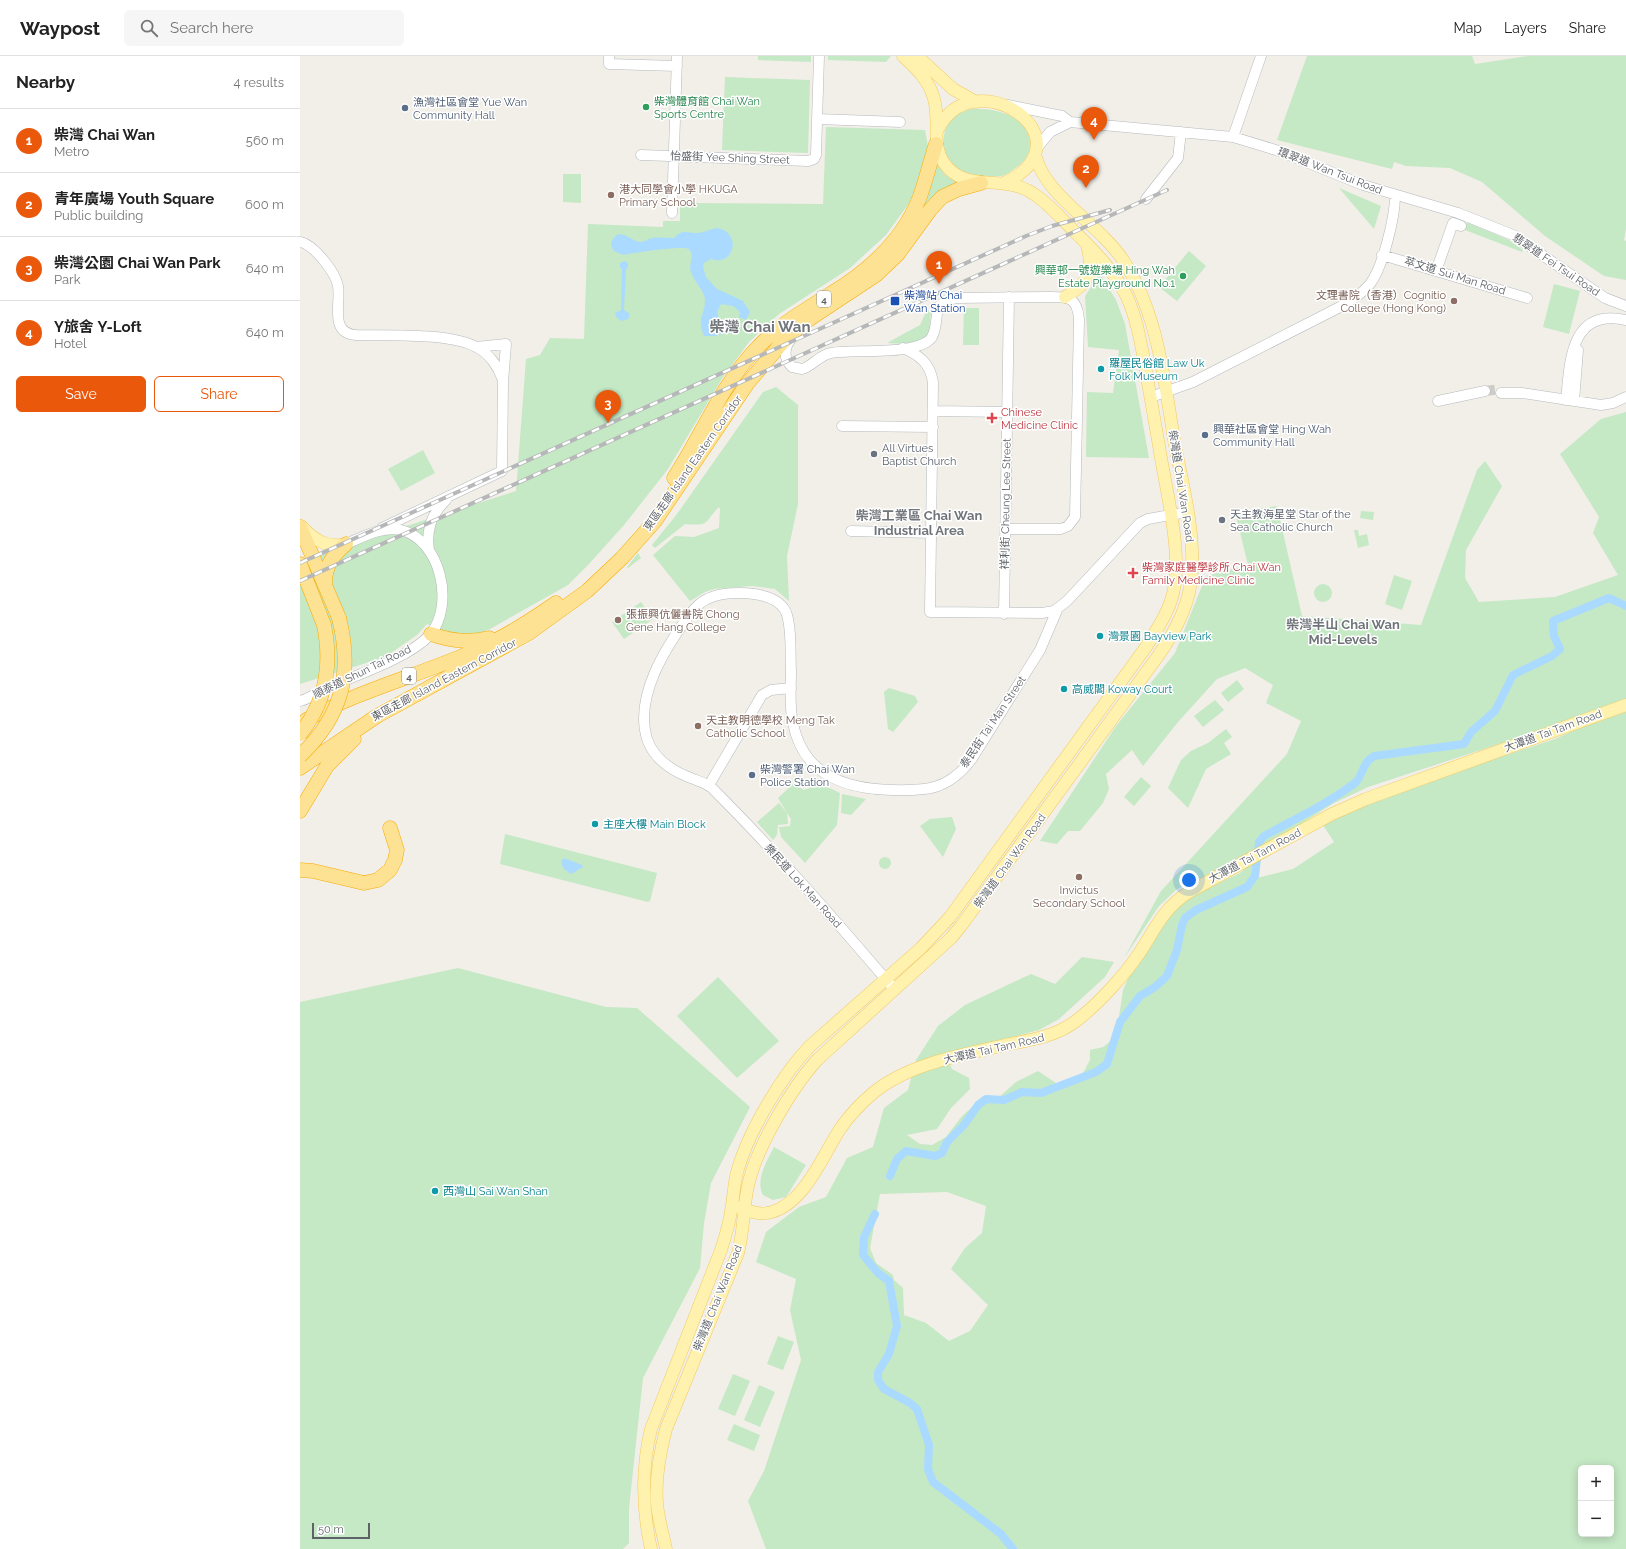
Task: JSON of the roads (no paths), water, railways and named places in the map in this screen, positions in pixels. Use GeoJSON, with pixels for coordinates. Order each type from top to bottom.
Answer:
{"type":"FeatureCollection","features":[{"type":"Feature","properties":{"kind":"highway","name":"東區走廊 Island Eastern Corridor"},"geometry":{"type":"LineString","coordinates":[[300,723],[355,696],[472,652],[517,628],[556,604],[594,573],[638,527],[677,474],[734,377],[758,346],[782,325],[854,279],[885,252],[897,237],[915,208],[936,138]]}},
{"type":"Feature","properties":{"kind":"highway","name":"東區走廊 Island Eastern Corridor"},"geometry":{"type":"LineString","coordinates":[[300,768],[356,728],[529,633],[578,599],[608,572],[639,540],[663,511],[756,373],[781,344],[802,324],[862,287],[886,267],[907,244],[933,205],[942,198],[959,189],[981,182]]}},
{"type":"Feature","properties":{"kind":"highway"},"geometry":{"type":"LineString","coordinates":[[300,526],[339,618],[346,654],[342,691],[336,709],[327,725],[315,741],[300,756]]}},
{"type":"Feature","properties":{"kind":"highway"},"geometry":{"type":"LineString","coordinates":[[325,584],[328,565],[335,554],[346,544]]}},
{"type":"Feature","properties":{"kind":"highway"},"geometry":{"type":"LineString","coordinates":[[300,734],[317,708],[326,680],[328,657],[324,625],[301,570]]}},
{"type":"Feature","properties":{"kind":"highway"},"geometry":{"type":"LineString","coordinates":[[430,634],[452,641],[468,642],[497,636],[517,628]]}},
{"type":"Feature","properties":{"kind":"highway"},"geometry":{"type":"LineString","coordinates":[[300,811],[318,779],[332,760],[366,729],[402,702]]}},
{"type":"Feature","properties":{"kind":"highway"},"geometry":{"type":"LineString","coordinates":[[300,870],[313,871],[364,883],[378,880],[390,870],[395,860],[397,850],[390,828]]}},
{"type":"Feature","properties":{"kind":"main road","name":"柴灣道 Chai Wan Road"},"geometry":{"type":"LineString","coordinates":[[651,1549],[643,1501],[644,1471],[648,1441],[658,1407],[721,1250],[732,1206],[737,1171],[744,1151],[788,1072],[810,1046],[930,939],[950,917],[1067,757],[1160,626],[1174,591],[1176,572],[1170,515],[1151,397],[1139,331],[1132,309],[1120,285],[1109,268],[1087,244],[1040,198],[1029,191],[1004,183],[981,182],[966,179],[954,173],[941,159],[936,138],[935,100],[929,86],[920,73],[903,56]]}},
{"type":"Feature","properties":{"kind":"main road"},"geometry":{"type":"LineString","coordinates":[[917,56],[953,89],[976,102]]}},
{"type":"Feature","properties":{"kind":"main road"},"geometry":{"type":"LineString","coordinates":[[936,138],[945,117],[958,106],[976,102],[994,102],[1008,105]]}},
{"type":"Feature","properties":{"kind":"main road","name":"柴灣道 Chai Wan Road"},"geometry":{"type":"LineString","coordinates":[[664,1548],[657,1495],[664,1439],[678,1398],[738,1252],[742,1239],[748,1187],[756,1161],[798,1083],[818,1059],[951,938],[961,926],[1174,634],[1184,610],[1192,571],[1188,512],[1150,316],[1130,270],[1103,236],[1051,186],[1043,176],[1029,123],[1008,105]]}},
{"type":"Feature","properties":{"kind":"main road"},"geometry":{"type":"LineString","coordinates":[[1004,183],[1017,177],[1036,153]]}},
{"type":"Feature","properties":{"kind":"main road"},"geometry":{"type":"LineString","coordinates":[[1065,297],[1084,285],[1090,275],[1087,244]]}},
{"type":"Feature","properties":{"kind":"main road"},"geometry":{"type":"LineString","coordinates":[[300,526],[317,541],[334,546],[346,544]]}},
{"type":"Feature","properties":{"kind":"main road","name":"大潭道 Tai Tam Road"},"geometry":{"type":"LineString","coordinates":[[732,1206],[766,1214],[790,1202],[813,1175],[848,1119],[865,1100],[890,1081],[911,1071],[941,1061],[1059,1032],[1076,1021],[1092,1007],[1132,963],[1166,911],[1188,892],[1332,814],[1366,799],[1626,705]]}},
{"type":"Feature","properties":{"kind":"street"},"geometry":{"type":"LineString","coordinates":[[819,56],[817,119],[900,122]]}},
{"type":"Feature","properties":{"kind":"street"},"geometry":{"type":"LineString","coordinates":[[1233,137],[1261,56]]}},
{"type":"Feature","properties":{"kind":"street"},"geometry":{"type":"LineString","coordinates":[[609,60],[677,61],[672,213]]}},
{"type":"Feature","properties":{"kind":"street","name":"環翠道 Wan Tsui Road"},"geometry":{"type":"LineString","coordinates":[[1008,105],[1062,116],[1070,122],[1233,137],[1295,156],[1356,183],[1395,196],[1395,211],[1376,273],[1370,284],[1350,301],[1193,382],[1166,393],[1151,397]]}},
{"type":"Feature","properties":{"kind":"street","name":"怡盛街 Yee Shing Street"},"geometry":{"type":"LineString","coordinates":[[641,155],[808,161],[814,159],[816,155],[817,119]]}},
{"type":"Feature","properties":{"kind":"street"},"geometry":{"type":"LineString","coordinates":[[1036,153],[1050,132],[1070,122]]}},
{"type":"Feature","properties":{"kind":"street"},"geometry":{"type":"LineString","coordinates":[[1146,200],[1178,158],[1181,132]]}},
{"type":"Feature","properties":{"kind":"street","name":"翡翠道 Fei Tsui Road"},"geometry":{"type":"LineString","coordinates":[[1395,196],[1458,213],[1513,235],[1605,298],[1626,306]]}},
{"type":"Feature","properties":{"kind":"street"},"geometry":{"type":"LineString","coordinates":[[1436,271],[1454,224]]}},
{"type":"Feature","properties":{"kind":"street"},"geometry":{"type":"LineString","coordinates":[[301,242],[316,250],[337,281],[338,320],[342,329],[351,334],[441,338],[476,347],[506,344],[503,382],[502,471],[379,530],[346,544]]}},
{"type":"Feature","properties":{"kind":"street","name":"萃文道 Sui Man Road"},"geometry":{"type":"LineString","coordinates":[[1382,254],[1527,298]]}},
{"type":"Feature","properties":{"kind":"street","name":"祥利街 Cheung Lee Street"},"geometry":{"type":"LineString","coordinates":[[1004,614],[1009,297]]}},
{"type":"Feature","properties":{"kind":"street"},"geometry":{"type":"LineString","coordinates":[[802,324],[788,343],[785,350],[790,364],[799,369],[806,368],[822,356],[829,353],[918,346],[928,341],[934,331],[938,307],[947,300],[956,298],[1065,297],[1074,302],[1077,306],[1079,319],[1075,516],[1068,526],[1061,530],[1006,529]]}},
{"type":"Feature","properties":{"kind":"street"},"geometry":{"type":"LineString","coordinates":[[1573,374],[1573,347],[1583,330],[1591,323],[1600,320],[1626,320]]}},
{"type":"Feature","properties":{"kind":"street"},"geometry":{"type":"LineString","coordinates":[[1570,397],[1573,374],[1579,349],[1588,334],[1602,325],[1626,325]]}},
{"type":"Feature","properties":{"kind":"street"},"geometry":{"type":"LineString","coordinates":[[490,357],[489,349],[496,345]]}},
{"type":"Feature","properties":{"kind":"street"},"geometry":{"type":"LineString","coordinates":[[476,347],[490,357],[497,367],[503,382]]}},
{"type":"Feature","properties":{"kind":"street"},"geometry":{"type":"LineString","coordinates":[[903,348],[919,356],[930,368],[933,382],[930,612],[1004,614],[1042,613],[1058,608],[1067,601],[1140,523],[1148,519],[1188,512]]}},
{"type":"Feature","properties":{"kind":"street"},"geometry":{"type":"LineString","coordinates":[[1500,391],[1602,399],[1626,396]]}},
{"type":"Feature","properties":{"kind":"street"},"geometry":{"type":"LineString","coordinates":[[1438,401],[1483,393]]}},
{"type":"Feature","properties":{"kind":"street"},"geometry":{"type":"LineString","coordinates":[[933,411],[1008,412]]}},
{"type":"Feature","properties":{"kind":"street"},"geometry":{"type":"LineString","coordinates":[[842,426],[933,427]]}},
{"type":"Feature","properties":{"kind":"street"},"geometry":{"type":"LineString","coordinates":[[430,552],[428,529],[432,520],[449,497]]}},
{"type":"Feature","properties":{"kind":"street"},"geometry":{"type":"LineString","coordinates":[[379,530],[400,530],[409,533],[430,552]]}},
{"type":"Feature","properties":{"kind":"street"},"geometry":{"type":"LineString","coordinates":[[851,531],[932,533]]}},
{"type":"Feature","properties":{"kind":"street","name":"順泰道 Shun Tai Road"},"geometry":{"type":"LineString","coordinates":[[300,701],[401,655],[414,648],[430,634],[440,616],[443,589],[440,576],[430,552]]}},
{"type":"Feature","properties":{"kind":"street","name":"泰民街 Tai Man Street"},"geometry":{"type":"LineString","coordinates":[[709,785],[685,776],[664,764],[650,746],[645,731],[645,715],[650,682],[659,662],[694,609],[708,598],[725,594],[758,595],[768,597],[779,603],[784,609],[788,621],[792,716],[796,736],[808,757],[822,771],[846,784],[864,789],[916,791],[932,789],[953,778],[970,760],[1040,650],[1058,608]]}},
{"type":"Feature","properties":{"kind":"street"},"geometry":{"type":"LineString","coordinates":[[709,785],[762,695],[771,690],[791,688]]}},
{"type":"Feature","properties":{"kind":"street","name":"樂民道 Lok Man Road"},"geometry":{"type":"LineString","coordinates":[[709,785],[802,884],[895,990]]}},
{"type":"Feature","properties":{"kind":"water"},"geometry":{"type":"Polygon","coordinates":[[[717,228],[725,231],[730,236],[732,248],[730,254],[726,258],[719,260],[711,259],[704,263],[703,267],[706,277],[717,289],[743,301],[750,312],[746,320],[739,317],[740,312],[733,306],[721,304],[717,312],[720,322],[733,324],[734,330],[715,336],[704,336],[701,320],[705,300],[703,292],[694,279],[690,269],[691,252],[689,249],[677,248],[623,255],[614,251],[611,244],[613,239],[619,234],[643,242],[652,238],[674,238],[683,232],[698,233],[717,228]]]}},
{"type":"Feature","properties":{"kind":"water"},"geometry":{"type":"Polygon","coordinates":[[[625,261],[628,263],[628,268],[626,269],[624,310],[630,314],[628,319],[622,321],[617,318],[615,313],[621,310],[622,268],[620,268],[620,263],[625,261]]]}},
{"type":"Feature","properties":{"kind":"water"},"geometry":{"type":"Polygon","coordinates":[[[564,858],[582,865],[583,867],[571,874],[563,868],[561,861],[564,858]]]}},
{"type":"Feature","properties":{"kind":"waterway"},"geometry":{"type":"LineString","coordinates":[[1258,851],[1259,842],[1264,836],[1322,805],[1355,783],[1360,777],[1364,766],[1374,756],[1464,744],[1471,732],[1495,711],[1513,675],[1552,656],[1560,649],[1554,636],[1553,621],[1609,598],[1626,606]]}},
{"type":"Feature","properties":{"kind":"waterway"},"geometry":{"type":"LineString","coordinates":[[890,1176],[897,1159],[906,1151],[935,1156],[942,1153],[947,1142],[964,1125],[978,1105],[986,1099],[1004,1100],[1022,1092],[1041,1093],[1096,1072],[1107,1064],[1120,1022],[1140,996],[1155,987],[1167,976],[1177,950],[1182,925],[1185,918],[1196,910],[1247,887],[1255,876],[1257,859]]}},
{"type":"Feature","properties":{"kind":"waterway"},"geometry":{"type":"LineString","coordinates":[[875,1214],[864,1237],[863,1255],[878,1273],[889,1281],[897,1326],[889,1354],[878,1372],[878,1380],[884,1389],[910,1403],[917,1409],[929,1445],[928,1469],[933,1482],[1001,1534],[1013,1549]]}},
{"type":"Feature","properties":{"kind":"tunnel"},"geometry":{"type":"LineString","coordinates":[[1485,391],[1500,389]]}},
{"type":"Feature","properties":{"kind":"railway"},"geometry":{"type":"LineString","coordinates":[[300,581],[1167,190]]}},
{"type":"Feature","properties":{"kind":"railway"},"geometry":{"type":"LineString","coordinates":[[300,563],[1026,236],[1052,226],[1110,210]]}},
{"type":"Feature","properties":{"kind":"place","name":"柴灣體育館 Chai Wan Sports Centre"},"geometry":{"type":"Point","coordinates":[646,107]}},
{"type":"Feature","properties":{"kind":"place","name":"漁灣社區會堂 Yue Wan Community Hall"},"geometry":{"type":"Point","coordinates":[405,108]}},
{"type":"Feature","properties":{"kind":"place","name":"Y旅舍 Y-Loft"},"geometry":{"type":"Point","coordinates":[1094,140]}},
{"type":"Feature","properties":{"kind":"place","name":"青年廣場 Youth Square"},"geometry":{"type":"Point","coordinates":[1086,188]}},
{"type":"Feature","properties":{"kind":"place","name":"港大同學會小學 HKUGA Primary School"},"geometry":{"type":"Point","coordinates":[611,195]}},
{"type":"Feature","properties":{"kind":"place","name":"興華邨一號遊樂場 Hing Wah Estate Playground No.1"},"geometry":{"type":"Point","coordinates":[1183,276]}},
{"type":"Feature","properties":{"kind":"place","name":"柴灣 Chai Wan"},"geometry":{"type":"Point","coordinates":[939,284]}},
{"type":"Feature","properties":{"kind":"place","name":"柴灣站 Chai Wan Station"},"geometry":{"type":"Point","coordinates":[895,301]}},
{"type":"Feature","properties":{"kind":"place","name":"文理書院（香港）Cognitio College (Hong Kong)"},"geometry":{"type":"Point","coordinates":[1454,301]}},
{"type":"Feature","properties":{"kind":"place","name":"羅屋民俗館 Law Uk Folk Museum"},"geometry":{"type":"Point","coordinates":[1101,369]}},
{"type":"Feature","properties":{"kind":"place","name":"Chinese Medicine Clinic"},"geometry":{"type":"Point","coordinates":[992,418]}},
{"type":"Feature","properties":{"kind":"place","name":"柴灣公園 Chai Wan Park"},"geometry":{"type":"Point","coordinates":[608,423]}},
{"type":"Feature","properties":{"kind":"place","name":"興華社區會堂 Hing Wah Community Hall"},"geometry":{"type":"Point","coordinates":[1205,435]}},
{"type":"Feature","properties":{"kind":"place","name":"All Virtues Baptist Church"},"geometry":{"type":"Point","coordinates":[874,454]}},
{"type":"Feature","properties":{"kind":"place","name":"天主教海星堂 Star of the Sea Catholic Church"},"geometry":{"type":"Point","coordinates":[1222,520]}},
{"type":"Feature","properties":{"kind":"place","name":"柴灣家庭醫學診所 Chai Wan Family Medicine Clinic"},"geometry":{"type":"Point","coordinates":[1133,573]}},
{"type":"Feature","properties":{"kind":"place","name":"張振興伉儷書院 Chong Gene Hang College"},"geometry":{"type":"Point","coordinates":[618,620]}},
{"type":"Feature","properties":{"kind":"place","name":"灣景園 Bayview Park"},"geometry":{"type":"Point","coordinates":[1100,636]}},
{"type":"Feature","properties":{"kind":"place","name":"高威閣 Koway Court"},"geometry":{"type":"Point","coordinates":[1064,689]}},
{"type":"Feature","properties":{"kind":"place","name":"天主教明德學校 Meng Tak Catholic School"},"geometry":{"type":"Point","coordinates":[698,726]}},
{"type":"Feature","properties":{"kind":"place","name":"柴灣警署 Chai Wan Police Station"},"geometry":{"type":"Point","coordinates":[752,775]}},
{"type":"Feature","properties":{"kind":"place","name":"主座大樓 Main Block"},"geometry":{"type":"Point","coordinates":[595,824]}},
{"type":"Feature","properties":{"kind":"place","name":"Invictus Secondary School"},"geometry":{"type":"Point","coordinates":[1079,877]}},
{"type":"Feature","properties":{"kind":"place","name":"西灣山 Sai Wan Shan"},"geometry":{"type":"Point","coordinates":[435,1191]}},
{"type":"Feature","properties":{"kind":"district","name":"柴灣 Chai Wan"},"geometry":{"type":"Point","coordinates":[760,327]}},
{"type":"Feature","properties":{"kind":"district","name":"柴灣工業區 Chai Wan Industrial Area"},"geometry":{"type":"Point","coordinates":[919,522]}},
{"type":"Feature","properties":{"kind":"district","name":"柴灣半山 Chai Wan Mid-Levels"},"geometry":{"type":"Point","coordinates":[1343,632]}}]}
